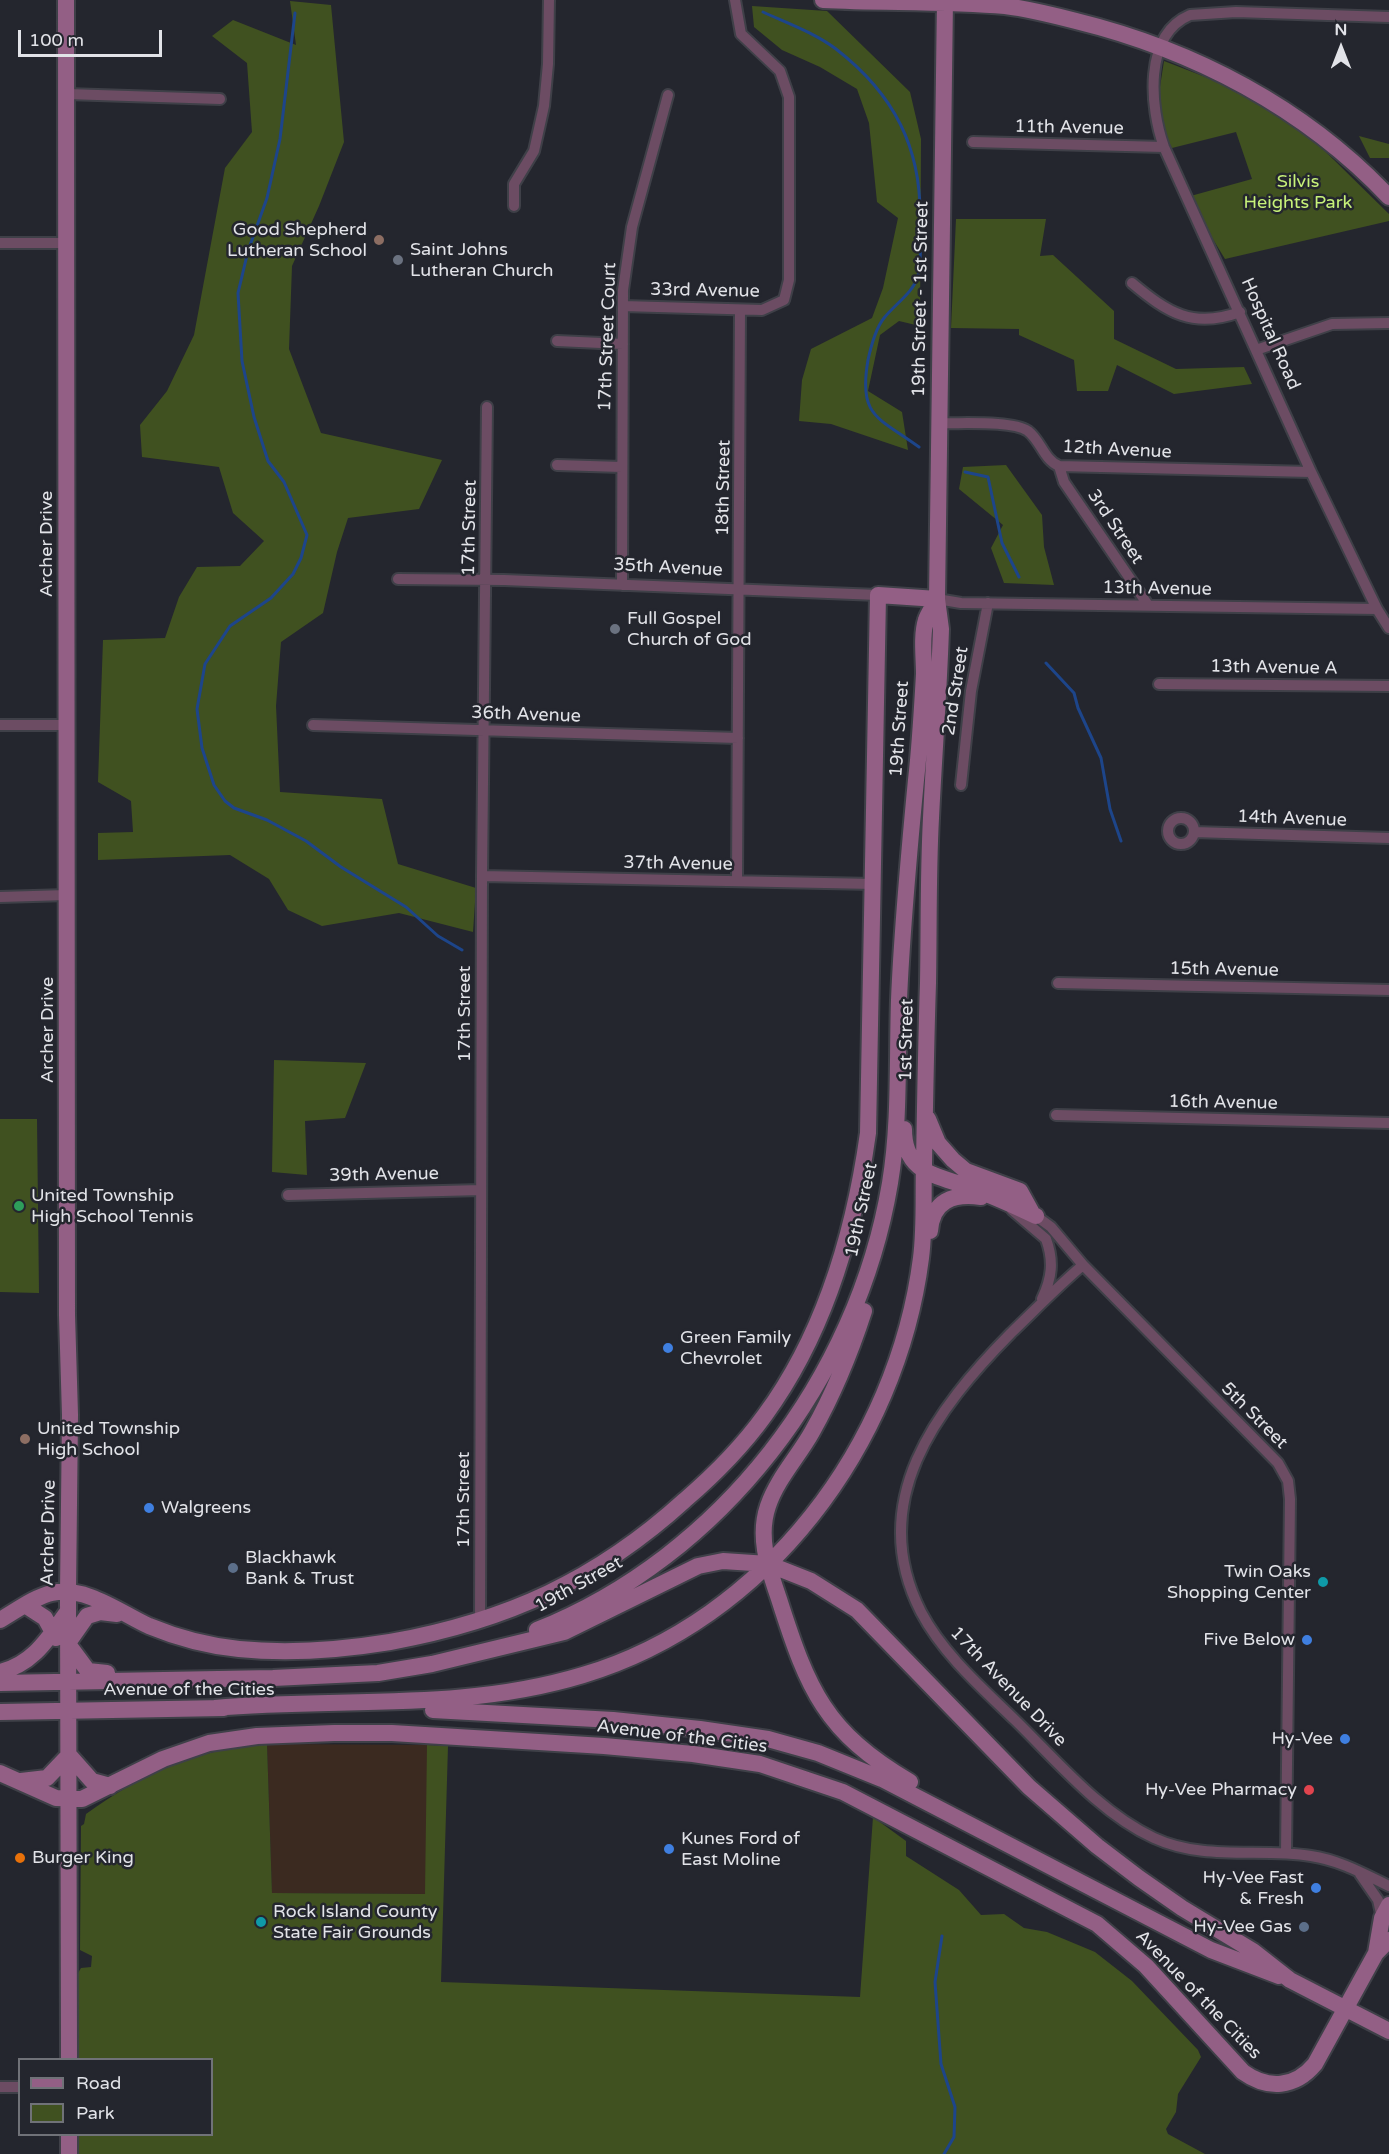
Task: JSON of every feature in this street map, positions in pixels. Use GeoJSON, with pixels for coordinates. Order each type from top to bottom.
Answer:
{"type":"FeatureCollection","features":[{"type":"Feature","properties":{"kind":"main road","name":"Archer Drive"},"geometry":{"type":"LineString","coordinates":[[66,0],[68,94],[67,1315],[70,1416],[69,2058]]}},
{"type":"Feature","properties":{"kind":"main road"},"geometry":{"type":"LineString","coordinates":[[823,0],[945,2],[1007,6],[1097,26],[1162,47],[1223,74],[1278,105],[1328,142],[1387,191]]}},
{"type":"Feature","properties":{"kind":"main road","name":"19th Street - 1st Street"},"geometry":{"type":"LineString","coordinates":[[937,599],[945,2]]}},
{"type":"Feature","properties":{"kind":"main road","name":"35th Avenue"},"geometry":{"type":"LineString","coordinates":[[878,595],[937,599]]}},
{"type":"Feature","properties":{"kind":"main road","name":"19th Street"},"geometry":{"type":"LineString","coordinates":[[480,1621],[511,1611],[578,1580],[650,1532],[716,1473],[765,1415],[798,1362],[834,1282],[859,1194],[868,1133],[878,595]]}},
{"type":"Feature","properties":{"kind":"main road","name":"19th Street"},"geometry":{"type":"LineString","coordinates":[[483,1651],[548,1626],[611,1594],[668,1554],[732,1496],[768,1455],[818,1383],[858,1300],[887,1199],[896,1130],[904,899],[921,733],[926,620],[937,599]]}},
{"type":"Feature","properties":{"kind":"main road","name":"1st Street"},"geometry":{"type":"LineString","coordinates":[[768,1564],[817,1510],[847,1468],[872,1422],[893,1375],[914,1301],[922,1255],[931,822],[941,629],[937,599]]}},
{"type":"Feature","properties":{"kind":"main road"},"geometry":{"type":"LineString","coordinates":[[900,972],[906,1061],[904,1143],[910,1158],[933,1176],[1034,1213]]}},
{"type":"Feature","properties":{"kind":"main road"},"geometry":{"type":"LineString","coordinates":[[926,1109],[938,1143],[953,1160],[966,1170],[1020,1191],[1034,1213]]}},
{"type":"Feature","properties":{"kind":"main road"},"geometry":{"type":"LineString","coordinates":[[887,1199],[902,1177],[924,1170],[938,1169],[1003,1190],[1016,1196],[1034,1213]]}},
{"type":"Feature","properties":{"kind":"main road"},"geometry":{"type":"LineString","coordinates":[[872,1422],[888,1401],[909,1346],[922,1298],[931,1222],[935,1210],[951,1197],[968,1195],[1001,1200]]}},
{"type":"Feature","properties":{"kind":"main road","name":"Avenue of the Cities"},"geometry":{"type":"LineString","coordinates":[[879,1233],[865,1307],[844,1369],[811,1434],[780,1481],[768,1506],[763,1527],[768,1564],[800,1663],[819,1701],[843,1732],[889,1770],[1025,1853]]}},
{"type":"Feature","properties":{"kind":"main road","name":"Avenue of the Cities"},"geometry":{"type":"LineString","coordinates":[[0,1683],[308,1677],[378,1673],[432,1664],[564,1632],[698,1566],[723,1561],[768,1564],[811,1581],[857,1610],[992,1751],[1057,1812],[1158,1892],[1253,1951],[1290,1980]]}},
{"type":"Feature","properties":{"kind":"main road"},"geometry":{"type":"LineString","coordinates":[[215,1708],[436,1701],[495,1696],[540,1687],[585,1675],[640,1654],[716,1608],[768,1564]]}},
{"type":"Feature","properties":{"kind":"main road"},"geometry":{"type":"LineString","coordinates":[[0,1620],[50,1594],[68,1592],[87,1595],[132,1617],[193,1641],[272,1652],[375,1644],[480,1621]]}},
{"type":"Feature","properties":{"kind":"main road"},"geometry":{"type":"LineString","coordinates":[[25,1605],[45,1618],[52,1633],[85,1668],[100,1673],[221,1672],[308,1677]]}},
{"type":"Feature","properties":{"kind":"main road"},"geometry":{"type":"LineString","coordinates":[[0,1672],[28,1660],[68,1611]]}},
{"type":"Feature","properties":{"kind":"main road"},"geometry":{"type":"LineString","coordinates":[[68,1650],[87,1616],[106,1612],[132,1617]]}},
{"type":"Feature","properties":{"kind":"main road","name":"Avenue of the Cities"},"geometry":{"type":"LineString","coordinates":[[0,1712],[215,1708],[440,1710],[613,1720],[736,1733],[800,1747],[855,1767],[1211,1950],[1290,1980],[1389,2031]]}},
{"type":"Feature","properties":{"kind":"main road","name":"Avenue of the Cities"},"geometry":{"type":"LineString","coordinates":[[69,1800],[82,1799],[195,1747],[226,1739],[279,1734],[368,1732],[441,1736],[613,1747],[760,1764],[803,1776],[843,1792],[1097,1924],[1146,1966],[1243,2072],[1254,2080],[1283,2085],[1301,2077],[1315,2064],[1345,2009]]}},
{"type":"Feature","properties":{"kind":"main road"},"geometry":{"type":"LineString","coordinates":[[18,1781],[47,1778],[69,1755],[92,1781],[110,1786]]}},
{"type":"Feature","properties":{"kind":"main road"},"geometry":{"type":"LineString","coordinates":[[0,1773],[43,1794],[69,1800]]}},
{"type":"Feature","properties":{"kind":"main road"},"geometry":{"type":"LineString","coordinates":[[1376,1953],[1385,1911]]}},
{"type":"Feature","properties":{"kind":"main road"},"geometry":{"type":"LineString","coordinates":[[1345,2009],[1376,1953],[1389,1940]]}},
{"type":"Feature","properties":{"kind":"main road"},"geometry":{"type":"LineString","coordinates":[[69,2136],[69,2154]]}},
{"type":"Feature","properties":{"kind":"street"},"geometry":{"type":"LineString","coordinates":[[514,206],[514,184],[534,150],[544,106],[548,64],[549,0]]}},
{"type":"Feature","properties":{"kind":"street","name":"33rd Avenue"},"geometry":{"type":"LineString","coordinates":[[623,306],[740,310],[770,308],[784,300],[789,280],[789,97],[780,71],[741,34],[735,0]]}},
{"type":"Feature","properties":{"kind":"street"},"geometry":{"type":"LineString","coordinates":[[1236,0],[1236,12]]}},
{"type":"Feature","properties":{"kind":"street"},"geometry":{"type":"LineString","coordinates":[[1162,47],[1169,33],[1184,18],[1198,13],[1389,17]]}},
{"type":"Feature","properties":{"kind":"street","name":"Hospital Road"},"geometry":{"type":"LineString","coordinates":[[1162,47],[1154,77],[1153,109],[1164,147],[1311,472],[1377,609],[1389,628]]}},
{"type":"Feature","properties":{"kind":"street"},"geometry":{"type":"LineString","coordinates":[[68,94],[220,99]]}},
{"type":"Feature","properties":{"kind":"street","name":"17th Street Court"},"geometry":{"type":"LineString","coordinates":[[622,585],[623,306],[630,236],[668,95]]}},
{"type":"Feature","properties":{"kind":"street","name":"11th Avenue"},"geometry":{"type":"LineString","coordinates":[[973,142],[1164,147]]}},
{"type":"Feature","properties":{"kind":"street"},"geometry":{"type":"LineString","coordinates":[[0,243],[67,243]]}},
{"type":"Feature","properties":{"kind":"street"},"geometry":{"type":"LineString","coordinates":[[1132,284],[1165,309],[1188,318],[1211,321],[1240,312]]}},
{"type":"Feature","properties":{"kind":"street","name":"18th Street"},"geometry":{"type":"LineString","coordinates":[[737,881],[740,310]]}},
{"type":"Feature","properties":{"kind":"street"},"geometry":{"type":"LineString","coordinates":[[1256,350],[1332,324],[1389,323]]}},
{"type":"Feature","properties":{"kind":"street"},"geometry":{"type":"LineString","coordinates":[[557,341],[623,344]]}},
{"type":"Feature","properties":{"kind":"street","name":"17th Street"},"geometry":{"type":"LineString","coordinates":[[480,1621],[482,876],[487,407]]}},
{"type":"Feature","properties":{"kind":"street","name":"12th Avenue"},"geometry":{"type":"LineString","coordinates":[[939,423],[1011,426],[1027,430],[1048,458],[1059,466],[1311,472]]}},
{"type":"Feature","properties":{"kind":"street"},"geometry":{"type":"LineString","coordinates":[[557,465],[622,467]]}},
{"type":"Feature","properties":{"kind":"street","name":"3rd Street"},"geometry":{"type":"LineString","coordinates":[[1059,466],[1064,482],[1148,605]]}},
{"type":"Feature","properties":{"kind":"street","name":"35th Avenue"},"geometry":{"type":"LineString","coordinates":[[398,579],[878,595]]}},
{"type":"Feature","properties":{"kind":"street","name":"13th Avenue"},"geometry":{"type":"LineString","coordinates":[[937,599],[988,603],[1377,609]]}},
{"type":"Feature","properties":{"kind":"street","name":"2nd Street"},"geometry":{"type":"LineString","coordinates":[[961,784],[971,691],[988,603]]}},
{"type":"Feature","properties":{"kind":"street","name":"13th Avenue A"},"geometry":{"type":"LineString","coordinates":[[1159,684],[1389,686]]}},
{"type":"Feature","properties":{"kind":"street"},"geometry":{"type":"LineString","coordinates":[[0,725],[66,724]]}},
{"type":"Feature","properties":{"kind":"street","name":"36th Avenue"},"geometry":{"type":"LineString","coordinates":[[313,724],[738,738]]}},
{"type":"Feature","properties":{"kind":"street","name":"14th Avenue"},"geometry":{"type":"LineString","coordinates":[[1194,832],[1389,838]]}},
{"type":"Feature","properties":{"kind":"street","name":"37th Avenue"},"geometry":{"type":"LineString","coordinates":[[482,876],[874,884]]}},
{"type":"Feature","properties":{"kind":"street"},"geometry":{"type":"LineString","coordinates":[[0,897],[67,895]]}},
{"type":"Feature","properties":{"kind":"street","name":"15th Avenue"},"geometry":{"type":"LineString","coordinates":[[1058,983],[1389,990]]}},
{"type":"Feature","properties":{"kind":"street","name":"16th Avenue"},"geometry":{"type":"LineString","coordinates":[[1056,1115],[1389,1123]]}},
{"type":"Feature","properties":{"kind":"street","name":"39th Avenue"},"geometry":{"type":"LineString","coordinates":[[288,1195],[481,1190]]}},
{"type":"Feature","properties":{"kind":"street"},"geometry":{"type":"LineString","coordinates":[[1001,1200],[1046,1239],[1049,1246],[1051,1272],[1039,1305]]}},
{"type":"Feature","properties":{"kind":"street"},"geometry":{"type":"LineString","coordinates":[[1034,1213],[1051,1227],[1083,1265]]}},
{"type":"Feature","properties":{"kind":"street","name":"17th Avenue Drive"},"geometry":{"type":"LineString","coordinates":[[1083,1265],[1039,1305],[960,1388],[939,1416],[914,1463],[904,1497],[901,1533],[907,1572],[921,1611],[940,1642],[996,1702],[1075,1779],[1141,1831],[1166,1842],[1200,1851],[1286,1853],[1324,1858],[1389,1886]]}},
{"type":"Feature","properties":{"kind":"street","name":"5th Street"},"geometry":{"type":"LineString","coordinates":[[1083,1265],[1278,1463],[1288,1481],[1290,1499],[1286,1853]]}},
{"type":"Feature","properties":{"kind":"street"},"geometry":{"type":"LineString","coordinates":[[1358,1871],[1385,1911]]}},
{"type":"Feature","properties":{"kind":"street"},"geometry":{"type":"LineString","coordinates":[[0,2087],[18,2087]]}},
{"type":"Feature","properties":{"kind":"shaded area"},"geometry":{"type":"Polygon","coordinates":[[[267,1744],[428,1745],[426,1894],[272,1893],[267,1744]]]}},
{"type":"Feature","properties":{"kind":"green space"},"geometry":{"type":"Polygon","coordinates":[[[290,1],[331,5],[344,142],[292,266],[289,349],[321,433],[442,460],[419,509],[348,518],[337,552],[323,613],[281,642],[276,706],[280,792],[382,799],[398,864],[476,888],[473,932],[399,913],[322,926],[288,910],[269,879],[230,855],[98,860],[98,833],[133,832],[131,801],[98,782],[103,640],[165,638],[179,597],[197,567],[240,566],[264,541],[233,513],[219,467],[142,457],[140,425],[167,391],[194,335],[225,168],[252,132],[247,63],[212,36],[233,20],[296,45],[290,1]]]}},
{"type":"Feature","properties":{"kind":"green space"},"geometry":{"type":"Polygon","coordinates":[[[752,6],[827,11],[910,92],[921,139],[920,326],[899,321],[880,335],[868,391],[902,412],[908,450],[831,424],[799,421],[802,380],[811,349],[872,318],[883,288],[898,218],[877,202],[869,123],[857,89],[820,67],[782,50],[754,27],[752,6]]]}},
{"type":"Feature","properties":{"kind":"green space","name":"Silvis Heights Park"},"geometry":{"type":"Polygon","coordinates":[[[1164,61],[1278,105],[1389,214],[1389,221],[1225,259],[1187,197],[1252,179],[1236,132],[1172,148],[1155,119],[1164,61]]]}},
{"type":"Feature","properties":{"kind":"green space"},"geometry":{"type":"Polygon","coordinates":[[[1359,136],[1389,144],[1389,158],[1370,158],[1359,136]]]}},
{"type":"Feature","properties":{"kind":"green space"},"geometry":{"type":"Polygon","coordinates":[[[956,219],[1046,219],[1040,256],[1053,255],[1114,311],[1114,339],[1176,369],[1244,367],[1252,384],[1174,394],[1117,365],[1108,391],[1077,391],[1074,360],[1019,335],[1019,329],[951,328],[956,219]]]}},
{"type":"Feature","properties":{"kind":"green space"},"geometry":{"type":"Polygon","coordinates":[[[1006,465],[1042,515],[1044,547],[1054,585],[1004,583],[991,548],[1003,525],[959,489],[963,467],[1006,465]]]}},
{"type":"Feature","properties":{"kind":"green space"},"geometry":{"type":"Polygon","coordinates":[[[274,1060],[366,1063],[345,1118],[305,1121],[307,1175],[272,1172],[274,1060]]]}},
{"type":"Feature","properties":{"kind":"green space","name":"United Township High School Tennis"},"geometry":{"type":"Polygon","coordinates":[[[0,1119],[37,1119],[39,1293],[0,1292],[0,1119]]]}},
{"type":"Feature","properties":{"kind":"green space","name":"Rock Island County State Fair Grounds"},"geometry":{"type":"Polygon","coordinates":[[[267,1744],[272,1893],[425,1894],[427,1745],[448,1746],[441,1982],[860,1997],[873,1817],[906,1841],[906,1856],[959,1890],[981,1915],[1004,1914],[1024,1928],[1047,1932],[1095,1952],[1132,1981],[1198,2050],[1201,2057],[1178,2094],[1176,2112],[1166,2129],[1168,2134],[1205,2154],[75,2154],[75,2136],[213,2136],[213,2058],[75,2058],[78,1973],[81,1968],[91,1967],[92,1956],[80,1950],[81,1826],[84,1824],[86,1814],[150,1775],[194,1757],[267,1744]]]}},
{"type":"Feature","properties":{"kind":"waterway"},"geometry":{"type":"LineString","coordinates":[[763,12],[819,38],[856,66],[889,104],[910,146],[919,194],[921,249],[918,276],[912,288],[884,318],[876,332],[868,360],[866,393],[874,414],[919,447]]}},
{"type":"Feature","properties":{"kind":"waterway"},"geometry":{"type":"LineString","coordinates":[[295,13],[280,139],[267,198],[248,251],[238,293],[242,361],[254,417],[268,461],[284,482],[307,535],[301,558],[293,574],[271,598],[230,626],[205,664],[197,709],[202,748],[214,785],[225,801],[234,808],[267,820],[306,841],[341,867],[406,907],[438,936],[462,950]]}},
{"type":"Feature","properties":{"kind":"waterway"},"geometry":{"type":"LineString","coordinates":[[965,472],[988,477],[1002,543],[1019,577]]}},
{"type":"Feature","properties":{"kind":"waterway"},"geometry":{"type":"LineString","coordinates":[[1046,663],[1074,693],[1078,708],[1101,758],[1110,809],[1121,841]]}},
{"type":"Feature","properties":{"kind":"waterway"},"geometry":{"type":"LineString","coordinates":[[942,1936],[935,1982],[941,2064],[955,2107],[954,2137],[944,2154]]}},
{"type":"Feature","properties":{"kind":"place","name":"Good Shepherd Lutheran School"},"geometry":{"type":"Point","coordinates":[379,240]}},
{"type":"Feature","properties":{"kind":"place","name":"Saint Johns Lutheran Church"},"geometry":{"type":"Point","coordinates":[398,260]}},
{"type":"Feature","properties":{"kind":"place","name":"Full Gospel Church of God"},"geometry":{"type":"Point","coordinates":[615,629]}},
{"type":"Feature","properties":{"kind":"place","name":"United Township High School Tennis"},"geometry":{"type":"Point","coordinates":[19,1206]}},
{"type":"Feature","properties":{"kind":"place","name":"Green Family Chevrolet"},"geometry":{"type":"Point","coordinates":[668,1348]}},
{"type":"Feature","properties":{"kind":"place","name":"United Township High School"},"geometry":{"type":"Point","coordinates":[25,1439]}},
{"type":"Feature","properties":{"kind":"place","name":"Walgreens"},"geometry":{"type":"Point","coordinates":[149,1508]}},
{"type":"Feature","properties":{"kind":"place","name":"Blackhawk Bank & Trust"},"geometry":{"type":"Point","coordinates":[233,1568]}},
{"type":"Feature","properties":{"kind":"place","name":"Twin Oaks Shopping Center"},"geometry":{"type":"Point","coordinates":[1323,1582]}},
{"type":"Feature","properties":{"kind":"place","name":"Five Below"},"geometry":{"type":"Point","coordinates":[1307,1640]}},
{"type":"Feature","properties":{"kind":"place","name":"Hy-Vee"},"geometry":{"type":"Point","coordinates":[1345,1739]}},
{"type":"Feature","properties":{"kind":"place","name":"Hy-Vee Pharmacy"},"geometry":{"type":"Point","coordinates":[1309,1790]}},
{"type":"Feature","properties":{"kind":"place","name":"Kunes Ford of East Moline"},"geometry":{"type":"Point","coordinates":[669,1849]}},
{"type":"Feature","properties":{"kind":"place","name":"Burger King"},"geometry":{"type":"Point","coordinates":[20,1858]}},
{"type":"Feature","properties":{"kind":"place","name":"Hy-Vee Fast & Fresh"},"geometry":{"type":"Point","coordinates":[1316,1888]}},
{"type":"Feature","properties":{"kind":"place","name":"Rock Island County State Fair Grounds"},"geometry":{"type":"Point","coordinates":[261,1922]}},
{"type":"Feature","properties":{"kind":"place","name":"Hy-Vee Gas"},"geometry":{"type":"Point","coordinates":[1304,1927]}}]}
